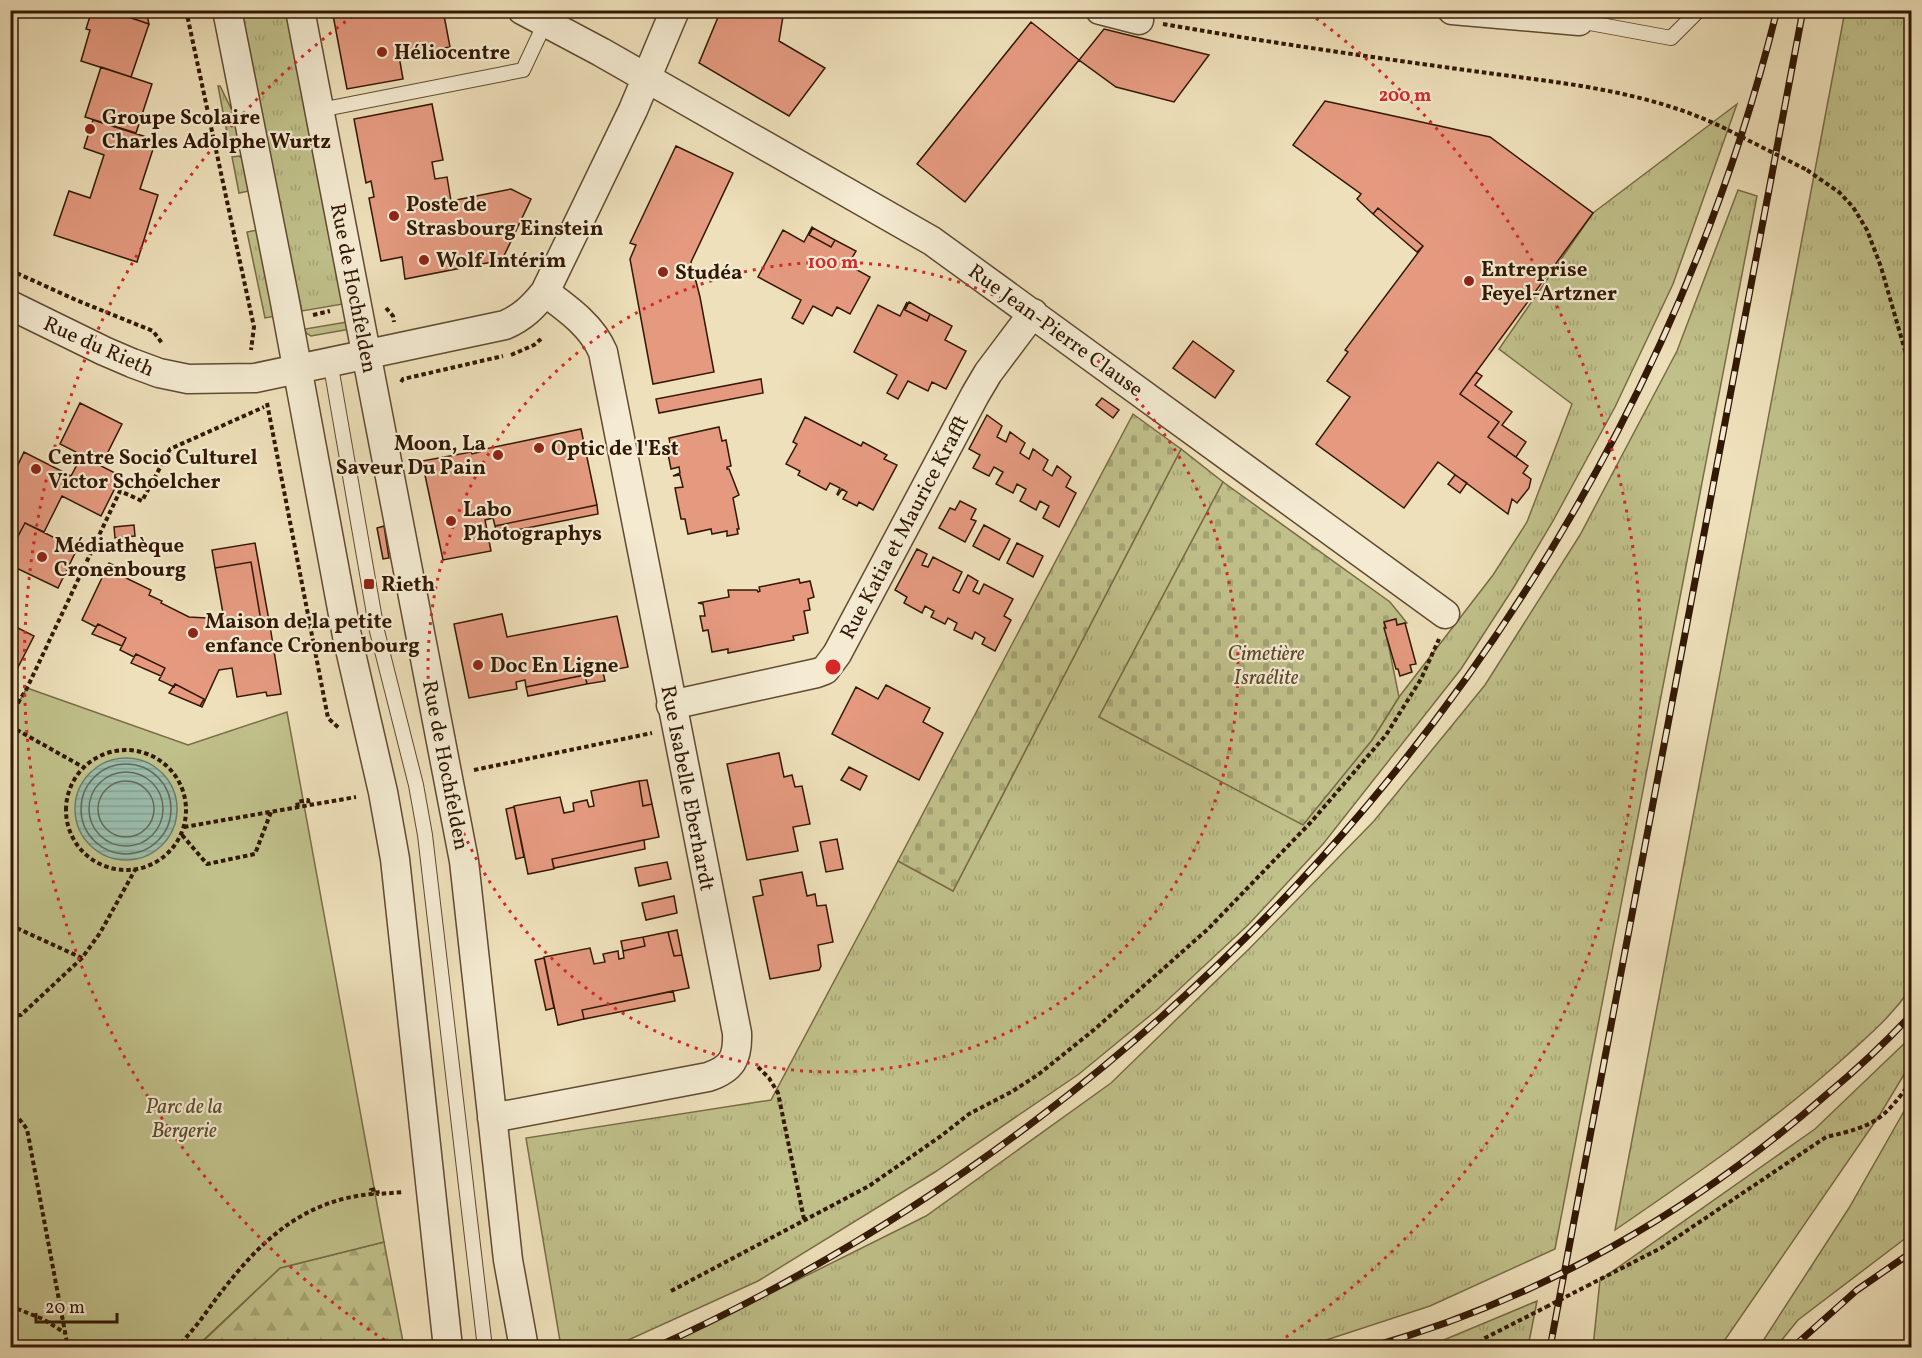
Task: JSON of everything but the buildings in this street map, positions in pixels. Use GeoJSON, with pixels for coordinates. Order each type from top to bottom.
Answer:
{"type":"FeatureCollection","features":[{"type":"Feature","properties":{"kind":"street"},"geometry":{"type":"LineString","coordinates":[[227,10],[285,297],[296,368],[347,636],[370,794],[395,859],[448,1347]]}},
{"type":"Feature","properties":{"kind":"street","name":"Rue de Hochfelden"},"geometry":{"type":"LineString","coordinates":[[300,10],[377,414],[450,778],[464,861],[508,1260],[524,1347]]}},
{"type":"Feature","properties":{"kind":"street","name":"Rue du Rieth"},"geometry":{"type":"LineString","coordinates":[[10,304],[104,351],[159,374],[188,379],[243,379],[505,325],[520,318],[545,292],[649,72],[675,10]]}},
{"type":"Feature","properties":{"kind":"street"},"geometry":{"type":"LineString","coordinates":[[1100,10],[1139,20]]}},
{"type":"Feature","properties":{"kind":"street"},"geometry":{"type":"LineString","coordinates":[[1452,10],[1579,21]]}},
{"type":"Feature","properties":{"kind":"street","name":"Rue Jean-Pierre Clause"},"geometry":{"type":"LineString","coordinates":[[533,17],[601,52],[649,72],[932,241],[1445,614]]}},
{"type":"Feature","properties":{"kind":"street","name":"Rue Isabelle Eberhardt"},"geometry":{"type":"LineString","coordinates":[[545,292],[566,307],[590,330],[603,352],[737,1033],[736,1051]]}},
{"type":"Feature","properties":{"kind":"street","name":"Rue Katia et Maurice Krafft"},"geometry":{"type":"LineString","coordinates":[[674,716],[825,670],[837,654],[975,395],[988,373],[1033,313]]}},
{"type":"Feature","properties":{"kind":"street"},"geometry":{"type":"LineString","coordinates":[[492,1118],[708,1077],[726,1069],[736,1051]]}},
{"type":"Feature","properties":{"kind":"lane"},"geometry":{"type":"LineString","coordinates":[[1579,21],[1671,38],[1699,10]]}},
{"type":"Feature","properties":{"kind":"lane"},"geometry":{"type":"LineString","coordinates":[[320,110],[523,70],[533,17]]}},
{"type":"Feature","properties":{"kind":"lane"},"geometry":{"type":"LineString","coordinates":[[330,361],[377,631],[417,785],[425,835],[485,1347]]}},
{"type":"Feature","properties":{"kind":"path"},"geometry":{"type":"LineString","coordinates":[[186,10],[254,327],[251,353]]}},
{"type":"Feature","properties":{"kind":"path"},"geometry":{"type":"LineString","coordinates":[[1139,20],[1351,54],[1595,88],[1664,103],[1700,115],[1807,170],[1840,194],[1853,207],[1867,230],[1881,267],[1911,375]]}},
{"type":"Feature","properties":{"kind":"path"},"geometry":{"type":"LineString","coordinates":[[10,270],[153,331],[166,348]]}},
{"type":"Feature","properties":{"kind":"path"},"geometry":{"type":"LineString","coordinates":[[305,316],[337,310]]}},
{"type":"Feature","properties":{"kind":"path"},"geometry":{"type":"LineString","coordinates":[[393,316],[403,318]]}},
{"type":"Feature","properties":{"kind":"path"},"geometry":{"type":"LineString","coordinates":[[10,716],[27,688],[120,491],[142,501],[170,449],[268,405],[328,718],[346,734]]}},
{"type":"Feature","properties":{"kind":"path"},"geometry":{"type":"LineString","coordinates":[[671,1291],[869,1186],[969,1114],[1013,1091],[1039,1074],[1095,1029],[1208,929],[1312,821],[1386,735],[1404,710],[1430,662],[1445,614]]}},
{"type":"Feature","properties":{"kind":"path"},"geometry":{"type":"LineString","coordinates":[[450,778],[472,770],[674,716]]}},
{"type":"Feature","properties":{"kind":"path"},"geometry":{"type":"LineString","coordinates":[[10,726],[83,767]]}},
{"type":"Feature","properties":{"kind":"path"},"geometry":{"type":"LineString","coordinates":[[133,749],[161,760],[182,784],[187,814],[184,827],[182,835],[160,860],[135,870],[100,865],[77,846],[66,819],[68,791],[83,767],[109,751],[133,749]]}},
{"type":"Feature","properties":{"kind":"path"},"geometry":{"type":"LineString","coordinates":[[356,786],[370,794]]}},
{"type":"Feature","properties":{"kind":"path"},"geometry":{"type":"LineString","coordinates":[[184,827],[370,794]]}},
{"type":"Feature","properties":{"kind":"path"},"geometry":{"type":"LineString","coordinates":[[360,808],[370,794]]}},
{"type":"Feature","properties":{"kind":"path"},"geometry":{"type":"LineString","coordinates":[[182,835],[207,864],[255,854],[271,812]]}},
{"type":"Feature","properties":{"kind":"path"},"geometry":{"type":"LineString","coordinates":[[10,1016],[21,1015],[82,958],[100,933],[135,870]]}},
{"type":"Feature","properties":{"kind":"path"},"geometry":{"type":"LineString","coordinates":[[10,925],[82,958]]}},
{"type":"Feature","properties":{"kind":"path"},"geometry":{"type":"LineString","coordinates":[[736,1051],[763,1072],[778,1093],[804,1219]]}},
{"type":"Feature","properties":{"kind":"path"},"geometry":{"type":"LineString","coordinates":[[1473,1347],[1485,1338],[1661,1248],[1826,1137],[1858,1130],[1874,1123],[1890,1110],[1911,1080]]}},
{"type":"Feature","properties":{"kind":"path"},"geometry":{"type":"LineString","coordinates":[[10,1107],[27,1129],[68,1347]]}},
{"type":"Feature","properties":{"kind":"path"},"geometry":{"type":"LineString","coordinates":[[175,1347],[185,1339],[261,1244],[296,1218],[338,1200],[372,1194],[371,1190],[377,1189],[378,1194],[410,1192]]}},
{"type":"Feature","properties":{"kind":"path"},"geometry":{"type":"LineString","coordinates":[[10,1306],[42,1318],[65,1333]]}},
{"type":"Feature","properties":{"kind":"green space"},"geometry":{"type":"Polygon","coordinates":[[[235,11],[292,11],[349,303],[302,311],[235,11]]]}},
{"type":"Feature","properties":{"kind":"green space"},"geometry":{"type":"Polygon","coordinates":[[[1845,11],[1911,11],[1911,988],[1872,1033],[1818,1081],[1762,1126],[1615,1230],[1845,11]]]}},
{"type":"Feature","properties":{"kind":"green space"},"geometry":{"type":"Polygon","coordinates":[[[218,86],[243,133],[246,146],[230,149],[218,86]]]}},
{"type":"Feature","properties":{"kind":"green space"},"geometry":{"type":"Polygon","coordinates":[[[1737,104],[1673,284],[1615,407],[1514,587],[1461,669],[1323,844],[1249,924],[1158,1009],[1079,1074],[935,1172],[758,1281],[613,1347],[561,1347],[526,1138],[771,1100],[898,861],[953,891],[1181,449],[1223,482],[1099,717],[1303,824],[1372,740],[1399,697],[1493,575],[1527,522],[1572,404],[1499,349],[1593,213],[1737,104]]]}},
{"type":"Feature","properties":{"kind":"green space"},"geometry":{"type":"Polygon","coordinates":[[[232,157],[243,158],[249,191],[239,193],[232,157]]]}},
{"type":"Feature","properties":{"kind":"green space"},"geometry":{"type":"Polygon","coordinates":[[[1738,190],[1757,196],[1555,1249],[1430,1306],[1305,1347],[663,1347],[926,1216],[1111,1083],[1250,948],[1374,821],[1485,685],[1580,535],[1677,351],[1738,190]]]}},
{"type":"Feature","properties":{"kind":"green space"},"geometry":{"type":"Polygon","coordinates":[[[262,229],[276,316],[265,318],[247,232],[262,229]]]}},
{"type":"Feature","properties":{"kind":"green space"},"geometry":{"type":"Polygon","coordinates":[[[353,321],[350,329],[311,336],[306,333],[305,329],[353,321]]]}},
{"type":"Feature","properties":{"kind":"green space"},"geometry":{"type":"Polygon","coordinates":[[[1133,414],[1181,449],[953,891],[898,861],[1133,414]]]}},
{"type":"Feature","properties":{"kind":"green space","name":"Cimetière Israélite"},"geometry":{"type":"Polygon","coordinates":[[[1223,482],[1390,602],[1407,623],[1397,625],[1395,619],[1384,623],[1399,697],[1372,740],[1303,825],[1099,717],[1223,482]]]}},
{"type":"Feature","properties":{"kind":"green space","name":"Parc de la Bergerie"},"geometry":{"type":"Polygon","coordinates":[[[27,688],[188,745],[287,712],[384,1242],[280,1268],[196,1347],[11,1348],[11,716],[27,688]]]}},
{"type":"Feature","properties":{"kind":"green space"},"geometry":{"type":"Polygon","coordinates":[[[1911,1037],[1911,1063],[1879,1116],[1720,1347],[1593,1347],[1600,1280],[1815,1129],[1911,1037]]]}},
{"type":"Feature","properties":{"kind":"green space"},"geometry":{"type":"Polygon","coordinates":[[[1911,1099],[1911,1234],[1798,1320],[1776,1347],[1759,1347],[1849,1208],[1911,1099]]]}},
{"type":"Feature","properties":{"kind":"green space"},"geometry":{"type":"Polygon","coordinates":[[[384,1242],[404,1347],[196,1348],[280,1268],[384,1242]]]}},
{"type":"Feature","properties":{"kind":"green space"},"geometry":{"type":"Polygon","coordinates":[[[1537,1301],[1528,1347],[1427,1347],[1537,1301]]]}},
{"type":"Feature","properties":{"kind":"water"},"geometry":{"type":"Polygon","coordinates":[[[126,758],[145,762],[162,773],[173,790],[177,809],[173,828],[162,845],[145,856],[126,860],[107,856],[90,845],[79,828],[75,809],[79,790],[90,773],[107,762],[126,758]]]}},
{"type":"Feature","properties":{"kind":"railway"},"geometry":{"type":"LineString","coordinates":[[654,1348],[854,1243],[1041,1116],[1213,970],[1367,806],[1503,626],[1617,432],[1709,226],[1777,10]]}},
{"type":"Feature","properties":{"kind":"railway"},"geometry":{"type":"LineString","coordinates":[[1550,1348],[1803,10]]}},
{"type":"Feature","properties":{"kind":"railway"},"geometry":{"type":"LineString","coordinates":[[1367,1348],[1492,1305],[1552,1278],[1668,1214],[1775,1137],[1837,1086],[1912,1014]]}},
{"type":"Feature","properties":{"kind":"railway"},"geometry":{"type":"LineString","coordinates":[[1792,1348],[1857,1290],[1912,1252]]}},
{"type":"Feature","properties":{"kind":"place","name":"Héliocentre"},"geometry":{"type":"Point","coordinates":[382,52]}},
{"type":"Feature","properties":{"kind":"place","name":"Groupe Scolaire Charles Adolphe Wurtz"},"geometry":{"type":"Point","coordinates":[90,129]}},
{"type":"Feature","properties":{"kind":"place","name":"Poste de Strasbourg Einstein"},"geometry":{"type":"Point","coordinates":[394,216]}},
{"type":"Feature","properties":{"kind":"place","name":"Wolf Intérim"},"geometry":{"type":"Point","coordinates":[424,260]}},
{"type":"Feature","properties":{"kind":"place","name":"Studéa"},"geometry":{"type":"Point","coordinates":[663,272]}},
{"type":"Feature","properties":{"kind":"place","name":"Entreprise Feyel-Artzner"},"geometry":{"type":"Point","coordinates":[1469,281]}},
{"type":"Feature","properties":{"kind":"place","name":"Optic de l'Est"},"geometry":{"type":"Point","coordinates":[539,448]}},
{"type":"Feature","properties":{"kind":"place","name":"Moon, La Saveur Du Pain"},"geometry":{"type":"Point","coordinates":[498,455]}},
{"type":"Feature","properties":{"kind":"place","name":"Centre Socio Culturel Victor Schoelcher"},"geometry":{"type":"Point","coordinates":[36,469]}},
{"type":"Feature","properties":{"kind":"place","name":"Labo Photographys"},"geometry":{"type":"Point","coordinates":[451,521]}},
{"type":"Feature","properties":{"kind":"place","name":"Médiathèque Cronenbourg"},"geometry":{"type":"Point","coordinates":[42,557]}},
{"type":"Feature","properties":{"kind":"place","name":"Rieth"},"geometry":{"type":"Point","coordinates":[369,584]}},
{"type":"Feature","properties":{"kind":"place","name":"Maison de la petite enfance Cronenbourg"},"geometry":{"type":"Point","coordinates":[193,633]}},
{"type":"Feature","properties":{"kind":"place","name":"Doc En Ligne"},"geometry":{"type":"Point","coordinates":[478,665]}}]}
